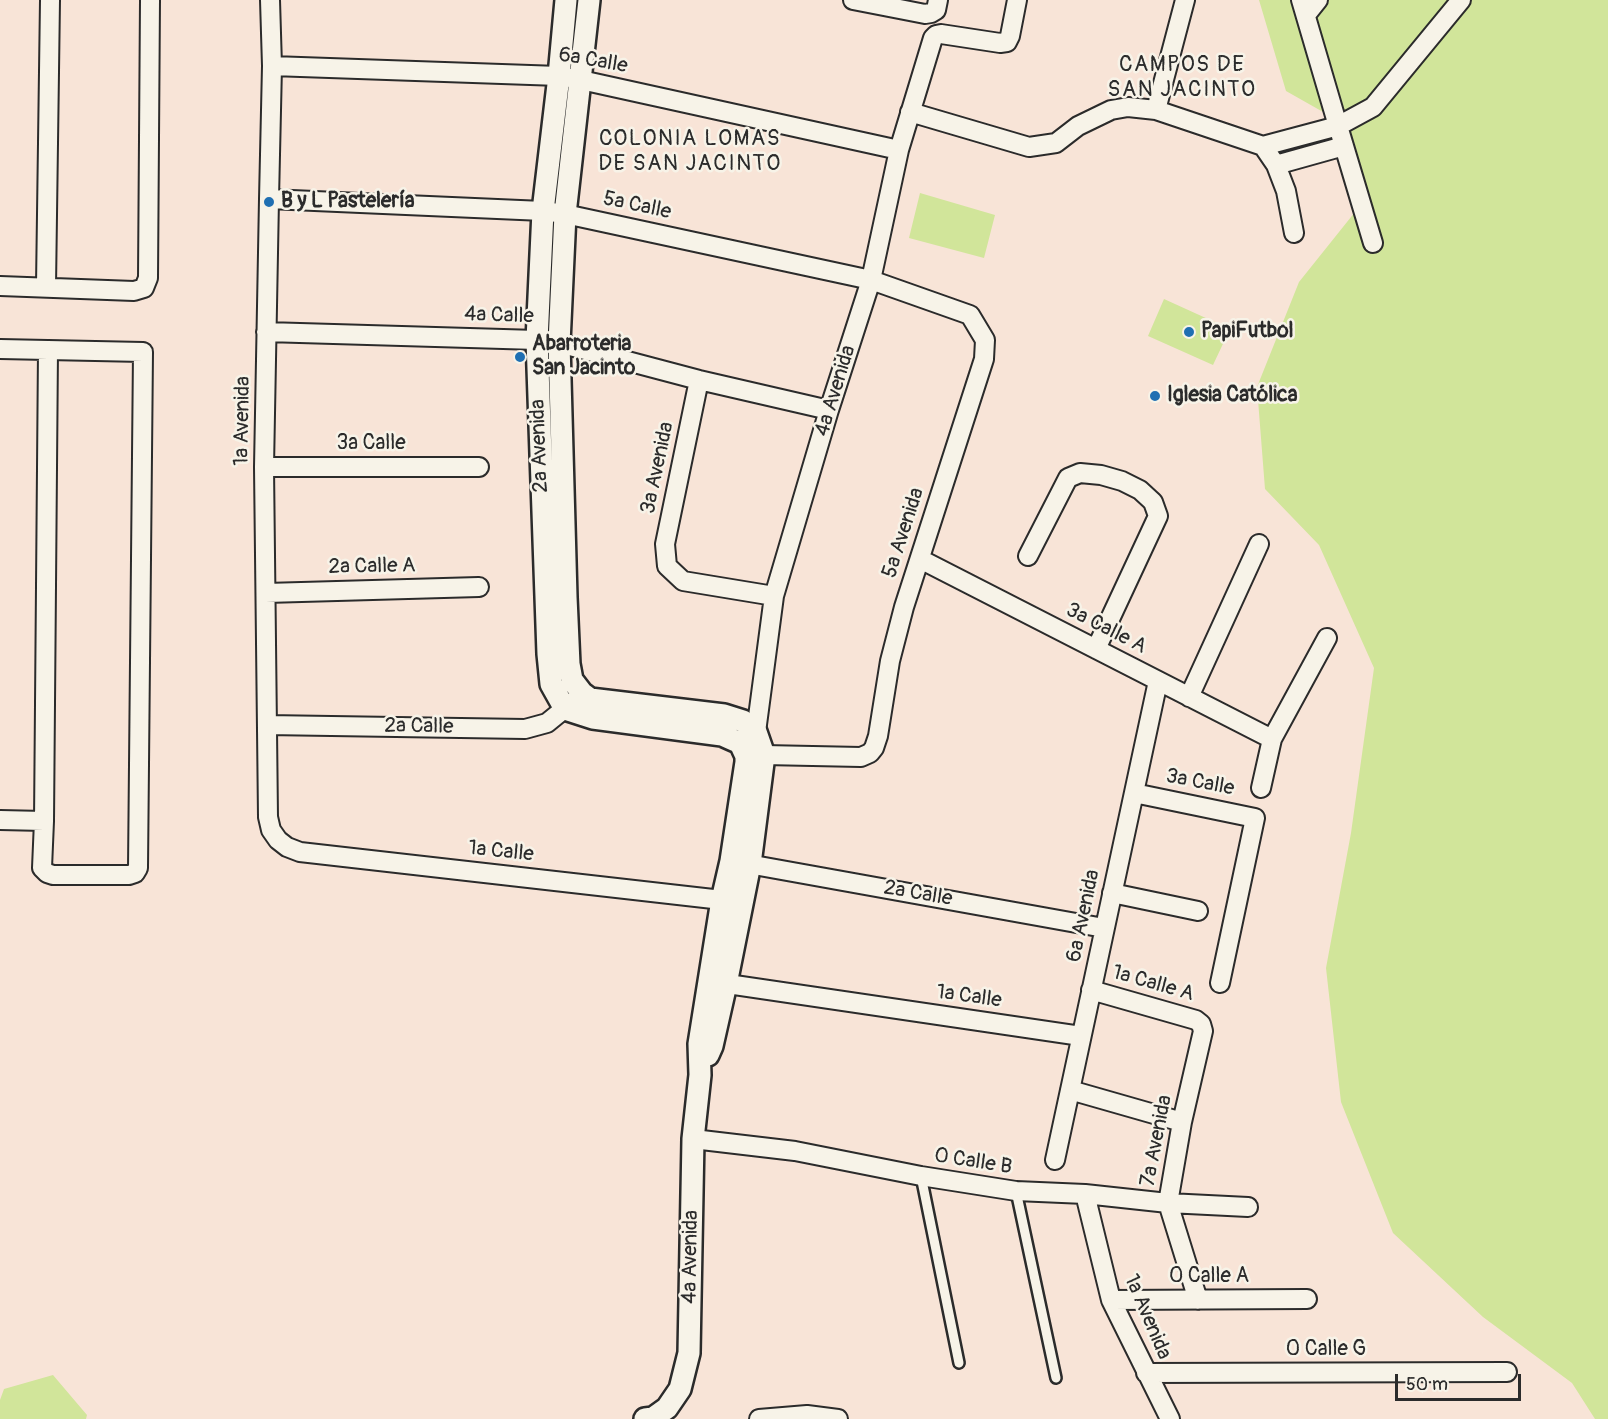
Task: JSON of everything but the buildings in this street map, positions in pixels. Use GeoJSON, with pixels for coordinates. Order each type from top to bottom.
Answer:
{"type":"FeatureCollection","features":[{"type":"Feature","properties":{"kind":"street"},"geometry":{"type":"LineString","coordinates":[[46,286],[50,0]]}},
{"type":"Feature","properties":{"kind":"street"},"geometry":{"type":"LineString","coordinates":[[0,286],[135,291],[144,288],[148,278],[150,0]]}},
{"type":"Feature","properties":{"kind":"street","name":"1a Avenida"},"geometry":{"type":"LineString","coordinates":[[270,0],[273,66],[264,467],[268,817],[271,830],[278,840]]}},
{"type":"Feature","properties":{"kind":"street","name":"2a Avenida"},"geometry":{"type":"LineString","coordinates":[[565,709],[551,684],[548,654],[537,339],[543,211],[566,0]]}},
{"type":"Feature","properties":{"kind":"street","name":"2a Avenida"},"geometry":{"type":"LineString","coordinates":[[582,693],[572,680],[569,664],[559,343],[565,214],[589,0]]}},
{"type":"Feature","properties":{"kind":"street"},"geometry":{"type":"LineString","coordinates":[[853,0],[925,14],[936,10],[938,0]]}},
{"type":"Feature","properties":{"kind":"street","name":"4a Avenida"},"geometry":{"type":"LineString","coordinates":[[656,1419],[680,1389],[689,1353],[693,1139],[700,1076],[699,1044],[717,983],[741,863],[750,750],[774,596],[829,410],[871,280],[900,150],[933,38],[941,34],[1000,43],[1007,42],[1017,0]]}},
{"type":"Feature","properties":{"kind":"street"},"geometry":{"type":"LineString","coordinates":[[1156,110],[1185,0]]}},
{"type":"Feature","properties":{"kind":"street"},"geometry":{"type":"LineString","coordinates":[[1318,0],[1303,7],[1373,243]]}},
{"type":"Feature","properties":{"kind":"street"},"geometry":{"type":"LineString","coordinates":[[1263,146],[1338,126],[1373,107],[1461,0]]}},
{"type":"Feature","properties":{"kind":"street","name":"6a Calle"},"geometry":{"type":"LineString","coordinates":[[273,66],[559,76],[900,150]]}},
{"type":"Feature","properties":{"kind":"street"},"geometry":{"type":"LineString","coordinates":[[910,112],[1029,147],[1056,143],[1078,126],[1111,110],[1128,107],[1156,110],[1263,146],[1276,165],[1286,191],[1294,233]]}},
{"type":"Feature","properties":{"kind":"street"},"geometry":{"type":"LineString","coordinates":[[1276,165],[1344,146]]}},
{"type":"Feature","properties":{"kind":"street","name":"5a Calle"},"geometry":{"type":"LineString","coordinates":[[269,199],[543,211],[565,214],[871,280],[970,315],[979,329]]}},
{"type":"Feature","properties":{"kind":"street","name":"5a Avenida"},"geometry":{"type":"LineString","coordinates":[[750,750],[861,757],[870,753],[874,748],[890,662],[904,607],[984,359],[985,340],[979,329]]}},
{"type":"Feature","properties":{"kind":"street","name":"4a Calle"},"geometry":{"type":"LineString","coordinates":[[266,332],[537,339],[829,410]]}},
{"type":"Feature","properties":{"kind":"street"},"geometry":{"type":"LineString","coordinates":[[0,350],[48,350],[143,352],[138,867],[135,873],[129,874],[64,875],[47,873],[42,868],[48,350]]}},
{"type":"Feature","properties":{"kind":"street","name":"3a Avenida"},"geometry":{"type":"LineString","coordinates":[[699,380],[665,544],[667,566],[683,581],[774,596]]}},
{"type":"Feature","properties":{"kind":"street","name":"3a Calle"},"geometry":{"type":"LineString","coordinates":[[264,467],[478,466]]}},
{"type":"Feature","properties":{"kind":"street"},"geometry":{"type":"LineString","coordinates":[[1028,556],[1068,478],[1080,473],[1101,475],[1140,490],[1153,502],[1158,516],[1096,649]]}},
{"type":"Feature","properties":{"kind":"street"},"geometry":{"type":"LineString","coordinates":[[1189,697],[1258,544]]}},
{"type":"Feature","properties":{"kind":"street","name":"3a Calle A"},"geometry":{"type":"LineString","coordinates":[[920,559],[1272,739]]}},
{"type":"Feature","properties":{"kind":"street","name":"2a Calle A"},"geometry":{"type":"LineString","coordinates":[[266,592],[478,587]]}},
{"type":"Feature","properties":{"kind":"street"},"geometry":{"type":"LineString","coordinates":[[1261,788],[1272,739],[1327,638]]}},
{"type":"Feature","properties":{"kind":"street","name":"6a Avenida"},"geometry":{"type":"LineString","coordinates":[[1055,1160],[1158,681]]}},
{"type":"Feature","properties":{"kind":"street"},"geometry":{"type":"LineString","coordinates":[[582,693],[590,699],[724,715],[743,722],[750,750]]}},
{"type":"Feature","properties":{"kind":"street","name":"2a Calle"},"geometry":{"type":"LineString","coordinates":[[267,725],[525,729],[547,723],[582,693]]}},
{"type":"Feature","properties":{"kind":"street"},"geometry":{"type":"LineString","coordinates":[[565,709],[593,718],[722,735],[750,750]]}},
{"type":"Feature","properties":{"kind":"street","name":"3a Calle"},"geometry":{"type":"LineString","coordinates":[[1134,793],[1253,816],[1255,819],[1220,983]]}},
{"type":"Feature","properties":{"kind":"street"},"geometry":{"type":"LineString","coordinates":[[0,820],[44,821]]}},
{"type":"Feature","properties":{"kind":"street","name":"1a Calle"},"geometry":{"type":"LineString","coordinates":[[278,840],[287,848],[300,852],[722,900]]}},
{"type":"Feature","properties":{"kind":"street","name":"4a Avenida"},"geometry":{"type":"LineString","coordinates":[[717,983],[722,900],[741,863]]}},
{"type":"Feature","properties":{"kind":"street","name":"2a Calle"},"geometry":{"type":"LineString","coordinates":[[741,863],[1104,927]]}},
{"type":"Feature","properties":{"kind":"street"},"geometry":{"type":"LineString","coordinates":[[1112,893],[1198,912]]}},
{"type":"Feature","properties":{"kind":"street","name":"1a Calle"},"geometry":{"type":"LineString","coordinates":[[717,983],[1081,1036]]}},
{"type":"Feature","properties":{"kind":"street","name":"1a Calle A"},"geometry":{"type":"LineString","coordinates":[[1091,990],[1196,1020],[1201,1024]]}},
{"type":"Feature","properties":{"kind":"street","name":"7a Avenida"},"geometry":{"type":"LineString","coordinates":[[1198,1300],[1168,1203],[1182,1122],[1203,1031],[1201,1024]]}},
{"type":"Feature","properties":{"kind":"street"},"geometry":{"type":"LineString","coordinates":[[1070,1090],[1182,1122]]}},
{"type":"Feature","properties":{"kind":"street","name":"0 Calle B"},"geometry":{"type":"LineString","coordinates":[[693,1139],[795,1151],[921,1176],[1016,1191],[1248,1207]]}},
{"type":"Feature","properties":{"kind":"street","name":"1a Avenida"},"geometry":{"type":"LineString","coordinates":[[1085,1194],[1111,1300],[1170,1419]]}},
{"type":"Feature","properties":{"kind":"street","name":"0 Calle A"},"geometry":{"type":"LineString","coordinates":[[1111,1300],[1306,1299]]}},
{"type":"Feature","properties":{"kind":"street","name":"0 Calle G"},"geometry":{"type":"LineString","coordinates":[[1146,1373],[1507,1372]]}},
{"type":"Feature","properties":{"kind":"street"},"geometry":{"type":"LineString","coordinates":[[759,1419],[807,1414],[838,1419]]}},
{"type":"Feature","properties":{"kind":"lane"},"geometry":{"type":"LineString","coordinates":[[921,1176],[959,1363]]}},
{"type":"Feature","properties":{"kind":"lane"},"geometry":{"type":"LineString","coordinates":[[1016,1191],[1056,1378]]}},
{"type":"Feature","properties":{"kind":"green space"},"geometry":{"type":"Polygon","coordinates":[[[1259,0],[1608,0],[1608,1419],[1595,1419],[1572,1383],[1483,1317],[1393,1233],[1341,1102],[1326,968],[1351,833],[1374,668],[1319,545],[1265,489],[1257,387],[1299,282],[1359,207],[1339,121],[1286,91],[1259,0]]]}},
{"type":"Feature","properties":{"kind":"green space"},"geometry":{"type":"Polygon","coordinates":[[[920,193],[995,215],[984,258],[909,238],[920,193]]]}},
{"type":"Feature","properties":{"kind":"green space","name":"PapiFutbol"},"geometry":{"type":"Polygon","coordinates":[[[1164,299],[1230,329],[1213,365],[1148,336],[1164,299]]]}},
{"type":"Feature","properties":{"kind":"green space"},"geometry":{"type":"Polygon","coordinates":[[[53,1375],[87,1415],[86,1419],[0,1419],[0,1400],[4,1389],[53,1375]]]}},
{"type":"Feature","properties":{"kind":"place","name":"B y L Pastelería"},"geometry":{"type":"Point","coordinates":[269,202]}},
{"type":"Feature","properties":{"kind":"place","name":"PapiFutbol"},"geometry":{"type":"Point","coordinates":[1189,332]}},
{"type":"Feature","properties":{"kind":"place","name":"Abarroteria San Jacinto"},"geometry":{"type":"Point","coordinates":[520,357]}},
{"type":"Feature","properties":{"kind":"place","name":"Iglesia Católica"},"geometry":{"type":"Point","coordinates":[1155,396]}},
{"type":"Feature","properties":{"kind":"district","name":"CAMPOS DE SAN JACINTO"},"geometry":{"type":"Point","coordinates":[1182,78]}},
{"type":"Feature","properties":{"kind":"district","name":"COLONIA LOMAS DE SAN JACINTO"},"geometry":{"type":"Point","coordinates":[690,152]}}]}
